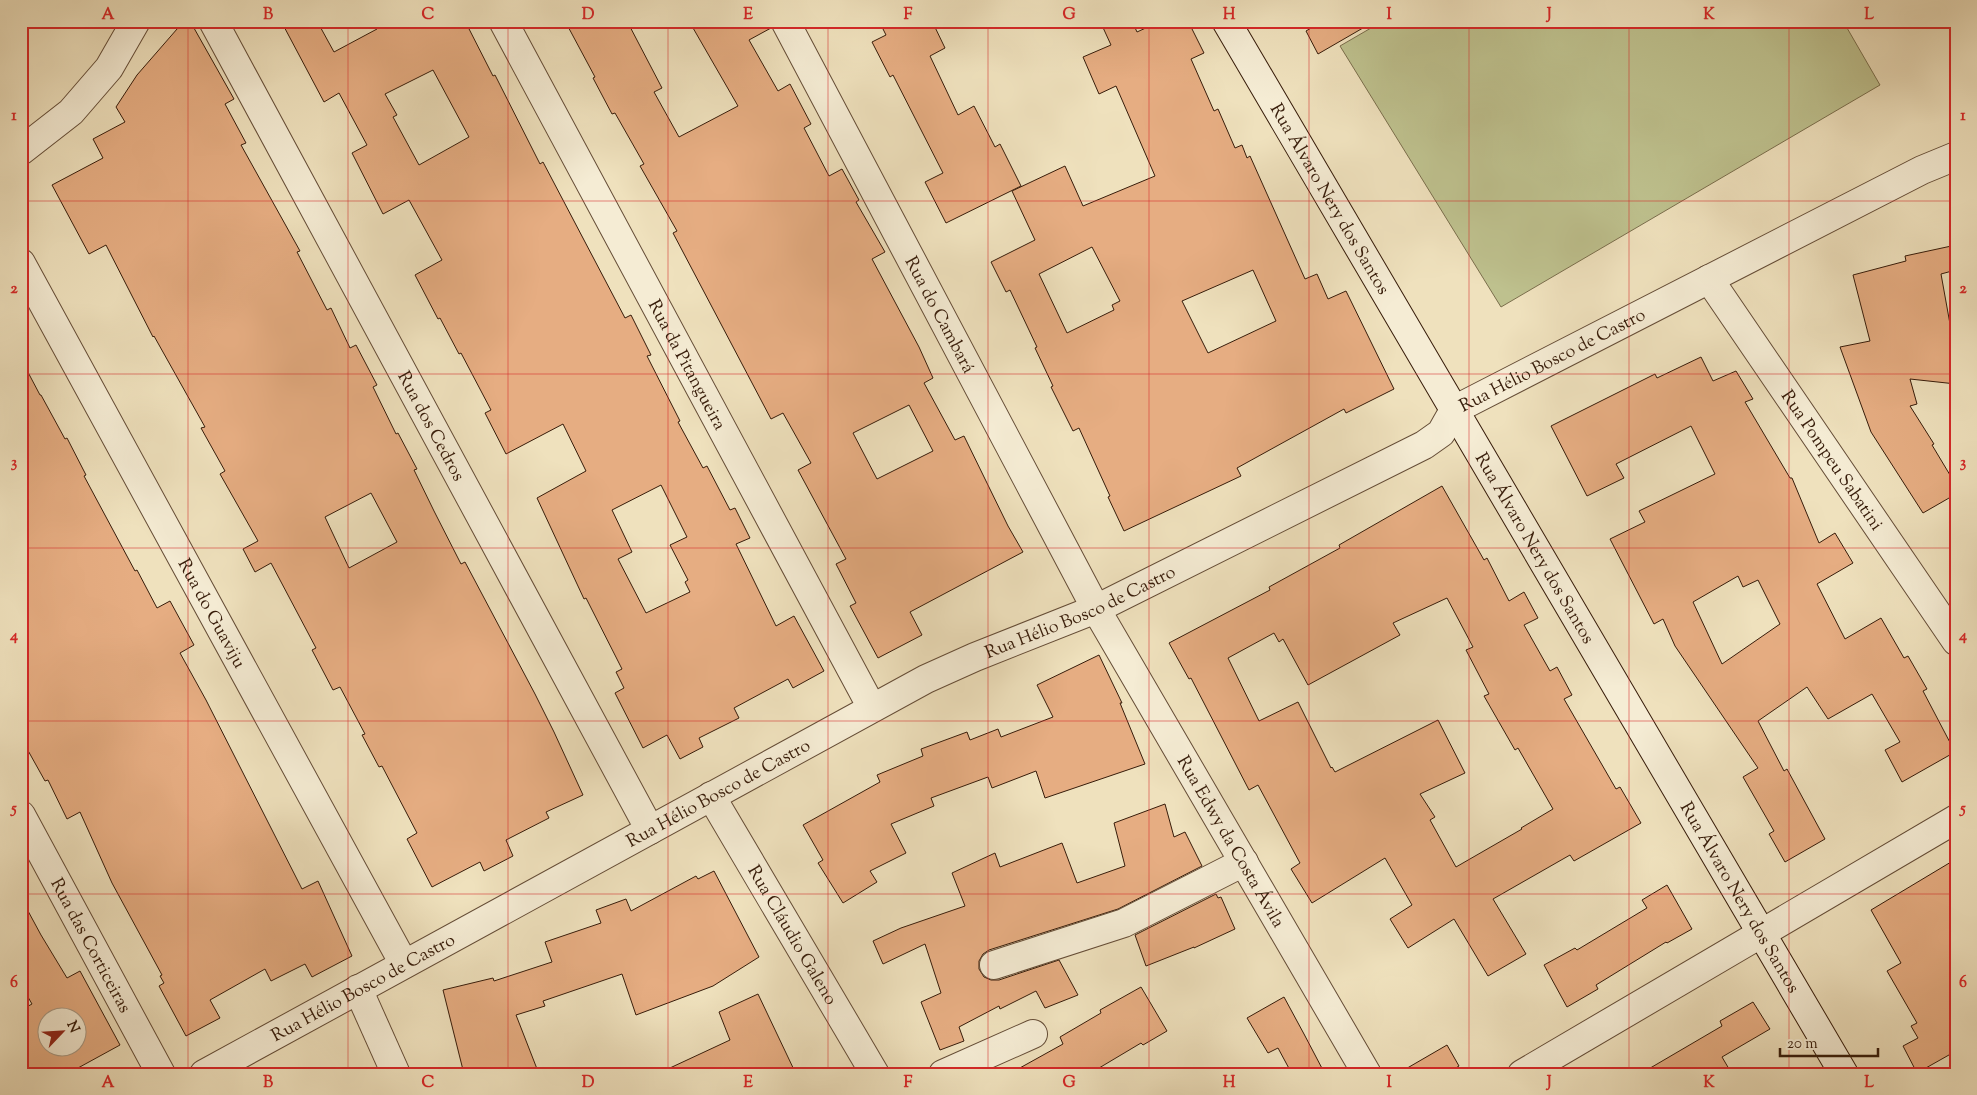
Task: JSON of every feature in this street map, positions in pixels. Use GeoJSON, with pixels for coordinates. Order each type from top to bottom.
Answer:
{"type":"FeatureCollection","features":[{"type":"Feature","properties":{"kind":"street"},"geometry":{"type":"LineString","coordinates":[[21,151],[71,112],[109,68],[136,21]]}},
{"type":"Feature","properties":{"kind":"street","name":"Rua dos Cedros"},"geometry":{"type":"LineString","coordinates":[[213,21],[650,830]]}},
{"type":"Feature","properties":{"kind":"street","name":"Rua da Pitangueira"},"geometry":{"type":"LineString","coordinates":[[503,21],[872,708]]}},
{"type":"Feature","properties":{"kind":"street","name":"Rua do Cambará"},"geometry":{"type":"LineString","coordinates":[[785,21],[1096,609]]}},
{"type":"Feature","properties":{"kind":"street","name":"Rua Álvaro Nery dos Santos"},"geometry":{"type":"LineString","coordinates":[[1226,21],[1844,1074]]}},
{"type":"Feature","properties":{"kind":"street","name":"Rua Hélio Bosco de Castro"},"geometry":{"type":"LineString","coordinates":[[204,1074],[926,679],[975,657],[1096,609],[1424,445],[1441,433],[1454,410],[1922,170],[1956,156]]}},
{"type":"Feature","properties":{"kind":"street","name":"Rua do Guaviju"},"geometry":{"type":"LineString","coordinates":[[21,263],[404,964]]}},
{"type":"Feature","properties":{"kind":"street","name":"Rua Pompeu Sabatini"},"geometry":{"type":"LineString","coordinates":[[1709,279],[1956,641]]}},
{"type":"Feature","properties":{"kind":"street","name":"Rua Edwy da Costa Ávila"},"geometry":{"type":"LineString","coordinates":[[1096,609],[1367,1074]]}},
{"type":"Feature","properties":{"kind":"street","name":"Rua Cláudio Galeno"},"geometry":{"type":"LineString","coordinates":[[711,796],[875,1074]]}},
{"type":"Feature","properties":{"kind":"street","name":"Rua das Corticeiras"},"geometry":{"type":"LineString","coordinates":[[21,816],[161,1074]]}},
{"type":"Feature","properties":{"kind":"street"},"geometry":{"type":"LineString","coordinates":[[1522,1074],[1956,819]]}},
{"type":"Feature","properties":{"kind":"street"},"geometry":{"type":"LineString","coordinates":[[994,965],[1124,922],[1244,862]]}},
{"type":"Feature","properties":{"kind":"street"},"geometry":{"type":"LineString","coordinates":[[358,989],[396,1074]]}},
{"type":"Feature","properties":{"kind":"street"},"geometry":{"type":"LineString","coordinates":[[943,1074],[1033,1034]]}},
{"type":"Feature","properties":{"kind":"green space"},"geometry":{"type":"Polygon","coordinates":[[[1383,21],[1843,21],[1880,85],[1501,307],[1340,46],[1383,21]]]}},
{"type":"Feature","properties":{"kind":"building"},"geometry":{"type":"Polygon","coordinates":[[[184,21],[190,21],[234,99],[225,104],[246,143],[241,145],[300,251],[297,252],[327,310],[331,308],[350,348],[356,345],[377,385],[373,387],[396,434],[398,433],[417,469],[414,470],[434,511],[461,564],[465,562],[535,694],[583,795],[546,812],[549,818],[506,840],[513,856],[484,871],[480,862],[432,887],[407,839],[417,833],[382,766],[379,767],[362,735],[365,734],[340,687],[333,690],[312,650],[316,648],[271,563],[255,572],[243,549],[258,541],[220,474],[225,471],[201,428],[205,427],[153,337],[106,245],[89,254],[52,185],[103,158],[93,139],[125,122],[116,107],[137,75],[184,21]],[[371,493],[325,517],[349,568],[397,542],[371,493]]]}},
{"type":"Feature","properties":{"kind":"building"},"geometry":{"type":"Polygon","coordinates":[[[281,21],[317,21],[334,52],[377,29],[373,21],[465,21],[540,164],[543,162],[625,318],[631,315],[651,355],[647,356],[680,421],[678,422],[703,468],[707,466],[730,510],[735,508],[750,538],[736,544],[776,626],[794,616],[824,671],[793,688],[788,679],[734,708],[739,718],[699,738],[703,747],[680,759],[667,735],[643,748],[615,693],[624,688],[616,672],[622,669],[586,598],[584,599],[537,498],[586,471],[563,424],[506,454],[485,413],[491,410],[461,353],[459,354],[440,318],[438,319],[415,275],[442,260],[409,200],[383,214],[352,153],[367,145],[339,93],[324,102],[281,21]],[[433,70],[385,94],[397,115],[393,117],[419,165],[469,137],[433,70]],[[661,485],[612,510],[632,552],[618,559],[646,613],[690,592],[685,582],[688,580],[670,545],[687,537],[661,485]]]}},
{"type":"Feature","properties":{"kind":"building"},"geometry":{"type":"Polygon","coordinates":[[[565,21],[627,21],[662,88],[654,92],[679,137],[738,106],[689,21],[770,21],[771,28],[749,40],[778,91],[790,84],[811,124],[804,128],[829,176],[842,169],[859,200],[856,202],[885,252],[872,259],[919,347],[933,378],[924,383],[955,440],[964,436],[1008,526],[1023,552],[910,612],[922,635],[878,658],[850,606],[856,603],[836,564],[846,559],[798,470],[811,463],[783,413],[771,419],[673,233],[677,231],[640,166],[644,164],[615,113],[612,114],[593,78],[595,77],[565,21]],[[909,405],[853,433],[877,479],[933,451],[909,405]]]}},
{"type":"Feature","properties":{"kind":"building"},"geometry":{"type":"Polygon","coordinates":[[[879,21],[932,21],[945,48],[930,56],[958,115],[974,106],[995,147],[1000,144],[1021,186],[946,223],[925,182],[943,173],[893,75],[890,77],[872,42],[886,35],[879,21]]]}},
{"type":"Feature","properties":{"kind":"building"},"geometry":{"type":"Polygon","coordinates":[[[1100,21],[1132,21],[1137,32],[1161,21],[1188,21],[1204,53],[1191,59],[1214,111],[1218,109],[1235,148],[1242,145],[1247,158],[1250,156],[1305,279],[1317,274],[1328,299],[1346,291],[1394,389],[1346,413],[1344,409],[1237,468],[1241,476],[1124,531],[1079,428],[1073,431],[1051,387],[1053,386],[1035,348],[1037,347],[1010,290],[1006,292],[991,262],[1035,240],[1012,191],[1065,166],[1083,206],[1155,176],[1116,86],[1099,94],[1083,57],[1111,45],[1100,21]],[[1092,247],[1039,274],[1067,333],[1114,310],[1112,305],[1120,301],[1092,247]],[[1253,270],[1182,301],[1208,353],[1276,321],[1253,270]]]}},
{"type":"Feature","properties":{"kind":"building"},"geometry":{"type":"Polygon","coordinates":[[[1323,21],[1375,21],[1318,54],[1306,31],[1323,21]]]}},
{"type":"Feature","properties":{"kind":"building"},"geometry":{"type":"Polygon","coordinates":[[[1956,245],[1952,271],[1941,274],[1950,324],[1956,325],[1956,384],[1910,379],[1917,404],[1910,406],[1934,444],[1932,445],[1956,485],[1956,494],[1923,513],[1871,432],[1840,347],[1870,341],[1853,275],[1906,261],[1905,256],[1956,245]]]}},
{"type":"Feature","properties":{"kind":"building"},"geometry":{"type":"Polygon","coordinates":[[[1701,357],[1713,381],[1736,371],[1753,399],[1745,402],[1790,478],[1792,478],[1819,543],[1835,533],[1853,563],[1817,584],[1845,639],[1881,618],[1904,658],[1908,656],[1927,689],[1923,691],[1955,752],[1902,782],[1885,750],[1900,742],[1872,694],[1828,719],[1807,687],[1758,721],[1784,771],[1787,769],[1825,839],[1785,862],[1769,834],[1774,831],[1743,777],[1758,768],[1675,646],[1663,619],[1654,624],[1610,539],[1645,522],[1639,511],[1715,474],[1691,426],[1616,464],[1624,478],[1587,496],[1551,426],[1655,374],[1657,378],[1701,357]],[[1738,576],[1693,602],[1722,664],[1780,624],[1758,580],[1743,587],[1738,576]]]}},
{"type":"Feature","properties":{"kind":"building"},"geometry":{"type":"Polygon","coordinates":[[[21,359],[65,439],[67,438],[86,475],[84,476],[157,608],[170,601],[194,645],[180,653],[206,700],[302,889],[318,881],[352,956],[312,977],[305,964],[271,981],[265,969],[210,1000],[220,1018],[186,1036],[159,986],[164,983],[160,976],[162,975],[112,883],[80,812],[67,819],[48,780],[45,781],[21,738],[21,359]]]}},
{"type":"Feature","properties":{"kind":"building"},"geometry":{"type":"Polygon","coordinates":[[[1442,486],[1484,560],[1487,558],[1509,601],[1524,592],[1538,618],[1524,625],[1550,671],[1557,667],[1572,695],[1564,699],[1616,789],[1620,787],[1641,823],[1574,861],[1570,855],[1493,899],[1526,954],[1488,976],[1454,919],[1408,948],[1390,919],[1412,905],[1385,858],[1312,903],[1291,869],[1300,863],[1258,785],[1249,790],[1191,678],[1189,679],[1169,643],[1270,590],[1269,587],[1340,548],[1339,545],[1442,486]],[[1447,598],[1393,623],[1400,635],[1308,685],[1283,639],[1279,642],[1274,633],[1228,658],[1259,721],[1298,702],[1331,768],[1335,772],[1438,720],[1465,773],[1420,794],[1435,817],[1430,820],[1456,867],[1553,809],[1518,748],[1515,750],[1484,696],[1489,694],[1466,650],[1473,647],[1447,598]]]}},
{"type":"Feature","properties":{"kind":"building"},"geometry":{"type":"Polygon","coordinates":[[[1099,655],[1122,703],[1120,703],[1145,764],[1045,798],[1036,771],[992,788],[988,777],[931,798],[934,806],[891,824],[906,853],[870,871],[877,882],[843,903],[818,863],[823,860],[803,825],[880,782],[877,775],[923,756],[921,749],[967,732],[970,740],[998,729],[1001,737],[1053,717],[1037,685],[1099,655]]]}},
{"type":"Feature","properties":{"kind":"building"},"geometry":{"type":"Polygon","coordinates":[[[1165,804],[1174,837],[1185,832],[1202,866],[1118,909],[989,950],[983,954],[979,961],[979,969],[984,977],[991,980],[999,980],[1059,960],[1078,995],[1045,1008],[1036,991],[1000,1009],[999,1006],[959,1027],[964,1041],[940,1050],[921,1002],[941,993],[925,944],[883,964],[873,941],[901,928],[965,906],[952,873],[995,853],[1000,867],[1062,843],[1077,883],[1125,866],[1114,823],[1165,804]]]}},
{"type":"Feature","properties":{"kind":"building"},"geometry":{"type":"Polygon","coordinates":[[[1956,859],[1956,1051],[1917,1073],[1903,1046],[1918,1038],[1911,1026],[1917,1023],[1887,971],[1901,963],[1871,910],[1956,859]]]}},
{"type":"Feature","properties":{"kind":"building"},"geometry":{"type":"Polygon","coordinates":[[[714,871],[759,957],[713,986],[636,1015],[622,974],[543,1001],[545,1006],[516,1015],[539,1074],[464,1074],[443,990],[493,978],[494,981],[552,962],[545,942],[601,923],[596,910],[626,899],[631,911],[696,876],[698,879],[714,871]]]}},
{"type":"Feature","properties":{"kind":"building"},"geometry":{"type":"Polygon","coordinates":[[[1667,885],[1692,929],[1666,942],[1596,985],[1598,989],[1567,1007],[1544,965],[1575,948],[1577,950],[1647,908],[1642,900],[1667,885]]]}},
{"type":"Feature","properties":{"kind":"building"},"geometry":{"type":"Polygon","coordinates":[[[1216,894],[1218,898],[1221,897],[1235,929],[1194,948],[1146,966],[1135,935],[1216,894]]]}},
{"type":"Feature","properties":{"kind":"building"},"geometry":{"type":"Polygon","coordinates":[[[21,898],[67,978],[80,971],[120,1045],[67,1074],[21,1074],[21,1010],[32,1004],[21,985],[21,898]]]}},
{"type":"Feature","properties":{"kind":"building"},"geometry":{"type":"Polygon","coordinates":[[[1141,987],[1167,1031],[1143,1045],[1141,1043],[1089,1074],[1009,1074],[1063,1044],[1060,1037],[1101,1013],[1100,1010],[1141,987]]]}},
{"type":"Feature","properties":{"kind":"building"},"geometry":{"type":"Polygon","coordinates":[[[758,994],[796,1074],[657,1074],[730,1040],[719,1012],[758,994]]]}},
{"type":"Feature","properties":{"kind":"building"},"geometry":{"type":"Polygon","coordinates":[[[1284,997],[1325,1074],[1292,1074],[1278,1048],[1268,1053],[1247,1018],[1284,997]]]}},
{"type":"Feature","properties":{"kind":"building"},"geometry":{"type":"Polygon","coordinates":[[[1753,1002],[1770,1029],[1722,1057],[1732,1074],[1640,1074],[1722,1026],[1720,1021],[1753,1002]]]}},
{"type":"Feature","properties":{"kind":"building"},"geometry":{"type":"Polygon","coordinates":[[[1447,1045],[1459,1066],[1446,1074],[1397,1074],[1447,1045]]]}}]}
